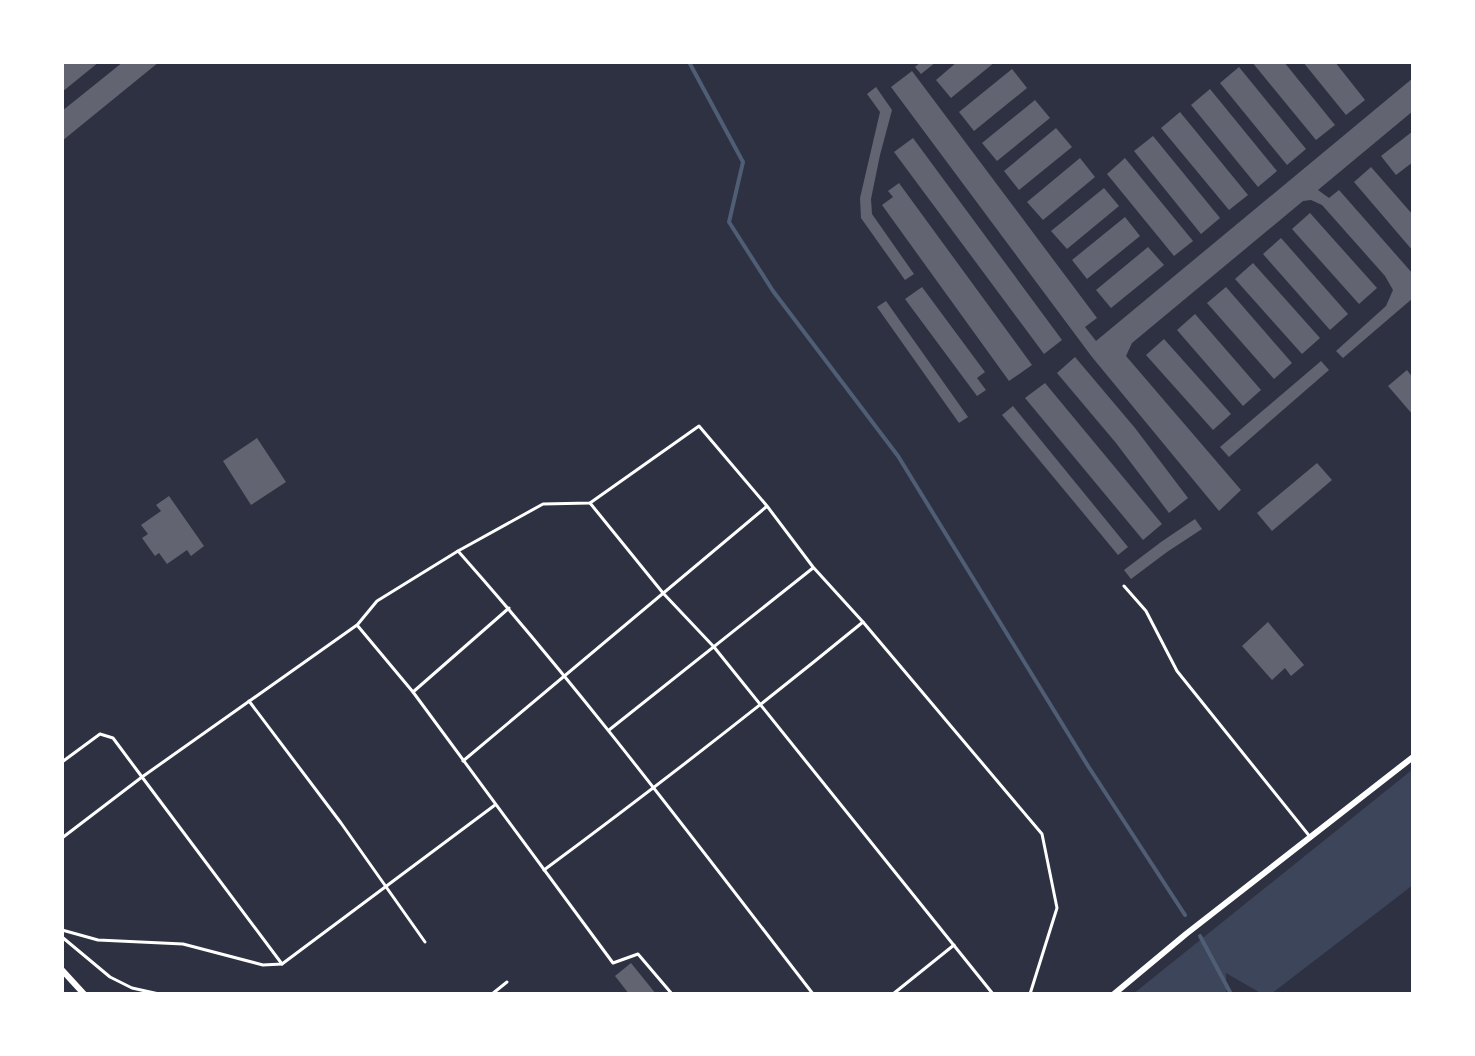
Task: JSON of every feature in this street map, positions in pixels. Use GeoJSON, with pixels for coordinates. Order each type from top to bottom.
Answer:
{"type":"FeatureCollection","features":[{"type":"Feature","properties":{"kind":"street"},"geometry":{"type":"LineString","coordinates":[[1114,994],[1413,757]]}},
{"type":"Feature","properties":{"kind":"street"},"geometry":{"type":"LineString","coordinates":[[62,970],[84,994]]}},
{"type":"Feature","properties":{"kind":"lane"},"geometry":{"type":"LineString","coordinates":[[62,838],[142,777],[357,625],[377,601],[543,504],[590,503],[699,426],[767,506],[813,567],[1042,834],[1057,908],[1030,994]]}},
{"type":"Feature","properties":{"kind":"lane"},"geometry":{"type":"LineString","coordinates":[[590,503],[663,593],[714,647],[993,994]]}},
{"type":"Feature","properties":{"kind":"lane"},"geometry":{"type":"LineString","coordinates":[[463,761],[767,506]]}},
{"type":"Feature","properties":{"kind":"lane"},"geometry":{"type":"LineString","coordinates":[[458,551],[609,730],[813,994]]}},
{"type":"Feature","properties":{"kind":"lane"},"geometry":{"type":"LineString","coordinates":[[609,730],[813,567]]}},
{"type":"Feature","properties":{"kind":"lane"},"geometry":{"type":"LineString","coordinates":[[1124,586],[1146,611],[1177,671],[1311,838]]}},
{"type":"Feature","properties":{"kind":"lane"},"geometry":{"type":"LineString","coordinates":[[413,692],[509,608]]}},
{"type":"Feature","properties":{"kind":"lane"},"geometry":{"type":"LineString","coordinates":[[544,870],[761,706],[863,622]]}},
{"type":"Feature","properties":{"kind":"lane"},"geometry":{"type":"LineString","coordinates":[[357,625],[413,692],[613,963],[638,954],[672,994]]}},
{"type":"Feature","properties":{"kind":"lane"},"geometry":{"type":"LineString","coordinates":[[249,701],[425,942]]}},
{"type":"Feature","properties":{"kind":"lane"},"geometry":{"type":"LineString","coordinates":[[62,762],[100,734],[113,738],[282,964]]}},
{"type":"Feature","properties":{"kind":"lane"},"geometry":{"type":"LineString","coordinates":[[62,930],[98,940],[183,944],[263,965],[282,964],[495,805]]}},
{"type":"Feature","properties":{"kind":"lane"},"geometry":{"type":"LineString","coordinates":[[62,937],[110,977],[132,988],[159,994]]}},
{"type":"Feature","properties":{"kind":"lane"},"geometry":{"type":"LineString","coordinates":[[893,994],[954,945]]}},
{"type":"Feature","properties":{"kind":"lane"},"geometry":{"type":"LineString","coordinates":[[492,994],[507,982]]}},
{"type":"Feature","properties":{"kind":"shaded area"},"geometry":{"type":"Polygon","coordinates":[[[1413,769],[1413,885],[1271,994],[1262,994],[1226,973],[1226,994],[1133,994],[1413,769]]]}},
{"type":"Feature","properties":{"kind":"building"},"geometry":{"type":"Polygon","coordinates":[[[62,62],[99,62],[62,92],[62,62]]]}},
{"type":"Feature","properties":{"kind":"building"},"geometry":{"type":"Polygon","coordinates":[[[123,62],[159,62],[62,141],[62,111],[123,62]]]}},
{"type":"Feature","properties":{"kind":"building"},"geometry":{"type":"Polygon","coordinates":[[[921,62],[936,62],[921,74],[915,67],[921,62]]]}},
{"type":"Feature","properties":{"kind":"building"},"geometry":{"type":"Polygon","coordinates":[[[957,62],[995,62],[951,98],[936,80],[957,62]]]}},
{"type":"Feature","properties":{"kind":"building"},"geometry":{"type":"Polygon","coordinates":[[[1252,62],[1284,62],[1335,125],[1316,140],[1252,62]]]}},
{"type":"Feature","properties":{"kind":"building"},"geometry":{"type":"Polygon","coordinates":[[[1303,62],[1335,62],[1365,100],[1346,115],[1303,62]]]}},
{"type":"Feature","properties":{"kind":"building"},"geometry":{"type":"Polygon","coordinates":[[[1239,67],[1306,149],[1287,165],[1220,83],[1239,67]]]}},
{"type":"Feature","properties":{"kind":"building"},"geometry":{"type":"Polygon","coordinates":[[[1012,69],[1027,88],[974,131],[959,112],[1012,69]]]}},
{"type":"Feature","properties":{"kind":"building"},"geometry":{"type":"Polygon","coordinates":[[[912,71],[1097,318],[1085,327],[1096,341],[1413,78],[1413,111],[1318,190],[1329,198],[1339,190],[1413,274],[1413,298],[1343,358],[1336,351],[1386,306],[1393,290],[1385,276],[1322,205],[1311,200],[1303,201],[1132,343],[1126,356],[1241,490],[1219,511],[1092,357],[891,87],[912,71]]]}},
{"type":"Feature","properties":{"kind":"building"},"geometry":{"type":"Polygon","coordinates":[[[876,87],[892,110],[871,199],[872,214],[914,274],[905,280],[861,218],[860,198],[880,112],[867,94],[876,87]]]}},
{"type":"Feature","properties":{"kind":"building"},"geometry":{"type":"Polygon","coordinates":[[[1210,89],[1277,171],[1258,187],[1191,105],[1210,89]]]}},
{"type":"Feature","properties":{"kind":"building"},"geometry":{"type":"Polygon","coordinates":[[[1035,100],[1050,118],[997,161],[982,143],[1035,100]]]}},
{"type":"Feature","properties":{"kind":"building"},"geometry":{"type":"Polygon","coordinates":[[[1180,112],[1248,195],[1229,210],[1161,128],[1180,112]]]}},
{"type":"Feature","properties":{"kind":"building"},"geometry":{"type":"Polygon","coordinates":[[[1056,128],[1072,147],[1019,190],[1004,171],[1056,128]]]}},
{"type":"Feature","properties":{"kind":"building"},"geometry":{"type":"Polygon","coordinates":[[[1413,131],[1413,162],[1396,175],[1381,156],[1413,131]]]}},
{"type":"Feature","properties":{"kind":"building"},"geometry":{"type":"Polygon","coordinates":[[[1153,136],[1220,218],[1201,234],[1134,151],[1153,136]]]}},
{"type":"Feature","properties":{"kind":"building"},"geometry":{"type":"Polygon","coordinates":[[[913,138],[1062,340],[1044,354],[894,152],[913,138]]]}},
{"type":"Feature","properties":{"kind":"building"},"geometry":{"type":"Polygon","coordinates":[[[1080,158],[1095,177],[1043,220],[1027,202],[1080,158]]]}},
{"type":"Feature","properties":{"kind":"building"},"geometry":{"type":"Polygon","coordinates":[[[1125,158],[1193,241],[1174,256],[1107,174],[1125,158]]]}},
{"type":"Feature","properties":{"kind":"building"},"geometry":{"type":"Polygon","coordinates":[[[1371,167],[1413,215],[1413,251],[1354,182],[1371,167]]]}},
{"type":"Feature","properties":{"kind":"building"},"geometry":{"type":"Polygon","coordinates":[[[899,183],[1032,365],[1009,381],[882,205],[893,197],[888,191],[899,183]]]}},
{"type":"Feature","properties":{"kind":"building"},"geometry":{"type":"Polygon","coordinates":[[[1104,188],[1119,206],[1067,249],[1051,231],[1104,188]]]}},
{"type":"Feature","properties":{"kind":"building"},"geometry":{"type":"Polygon","coordinates":[[[1310,213],[1377,288],[1359,304],[1292,229],[1310,213]]]}},
{"type":"Feature","properties":{"kind":"building"},"geometry":{"type":"Polygon","coordinates":[[[1125,217],[1140,236],[1087,279],[1072,260],[1125,217]]]}},
{"type":"Feature","properties":{"kind":"building"},"geometry":{"type":"Polygon","coordinates":[[[1281,238],[1348,314],[1330,330],[1263,254],[1281,238]]]}},
{"type":"Feature","properties":{"kind":"building"},"geometry":{"type":"Polygon","coordinates":[[[1148,247],[1164,265],[1111,308],[1096,290],[1148,247]]]}},
{"type":"Feature","properties":{"kind":"building"},"geometry":{"type":"Polygon","coordinates":[[[1253,263],[1320,338],[1302,354],[1235,279],[1253,263]]]}},
{"type":"Feature","properties":{"kind":"building"},"geometry":{"type":"Polygon","coordinates":[[[922,287],[985,372],[977,378],[986,390],[977,396],[905,299],[922,287]]]}},
{"type":"Feature","properties":{"kind":"building"},"geometry":{"type":"Polygon","coordinates":[[[1226,287],[1292,363],[1274,379],[1207,303],[1226,287]]]}},
{"type":"Feature","properties":{"kind":"building"},"geometry":{"type":"Polygon","coordinates":[[[886,301],[968,417],[959,423],[877,307],[886,301]]]}},
{"type":"Feature","properties":{"kind":"building"},"geometry":{"type":"Polygon","coordinates":[[[1195,314],[1261,390],[1243,406],[1177,330],[1195,314]]]}},
{"type":"Feature","properties":{"kind":"building"},"geometry":{"type":"Polygon","coordinates":[[[1164,339],[1231,414],[1213,430],[1146,355],[1164,339]]]}},
{"type":"Feature","properties":{"kind":"building"},"geometry":{"type":"Polygon","coordinates":[[[1075,357],[1135,428],[1188,498],[1169,513],[1057,373],[1075,357]]]}},
{"type":"Feature","properties":{"kind":"building"},"geometry":{"type":"Polygon","coordinates":[[[1321,361],[1329,370],[1229,457],[1220,447],[1321,361]]]}},
{"type":"Feature","properties":{"kind":"building"},"geometry":{"type":"Polygon","coordinates":[[[1407,370],[1413,378],[1413,415],[1388,386],[1407,370]]]}},
{"type":"Feature","properties":{"kind":"building"},"geometry":{"type":"Polygon","coordinates":[[[1045,383],[1162,524],[1143,540],[1025,398],[1045,383]]]}},
{"type":"Feature","properties":{"kind":"building"},"geometry":{"type":"Polygon","coordinates":[[[1013,406],[1128,547],[1118,555],[1002,415],[1013,406]]]}},
{"type":"Feature","properties":{"kind":"building"},"geometry":{"type":"Polygon","coordinates":[[[257,438],[286,482],[251,505],[223,461],[257,438]]]}},
{"type":"Feature","properties":{"kind":"building"},"geometry":{"type":"Polygon","coordinates":[[[1317,463],[1332,480],[1272,531],[1257,513],[1317,463]]]}},
{"type":"Feature","properties":{"kind":"building"},"geometry":{"type":"Polygon","coordinates":[[[169,496],[204,546],[191,556],[187,550],[167,564],[159,553],[155,556],[142,538],[148,534],[141,525],[161,511],[156,505],[169,496]]]}},
{"type":"Feature","properties":{"kind":"building"},"geometry":{"type":"Polygon","coordinates":[[[1195,519],[1202,529],[1131,579],[1124,570],[1195,519]]]}},
{"type":"Feature","properties":{"kind":"building"},"geometry":{"type":"Polygon","coordinates":[[[1268,622],[1304,665],[1291,676],[1285,668],[1272,680],[1242,646],[1268,622]]]}},
{"type":"Feature","properties":{"kind":"building"},"geometry":{"type":"Polygon","coordinates":[[[631,963],[656,994],[629,994],[615,976],[631,963]]]}},
{"type":"Feature","properties":{"kind":"waterway"},"geometry":{"type":"LineString","coordinates":[[689,62],[743,162],[729,222],[773,291],[898,456],[1088,766],[1185,915]]}},
{"type":"Feature","properties":{"kind":"waterway"},"geometry":{"type":"LineString","coordinates":[[1200,936],[1231,994]]}}]}
